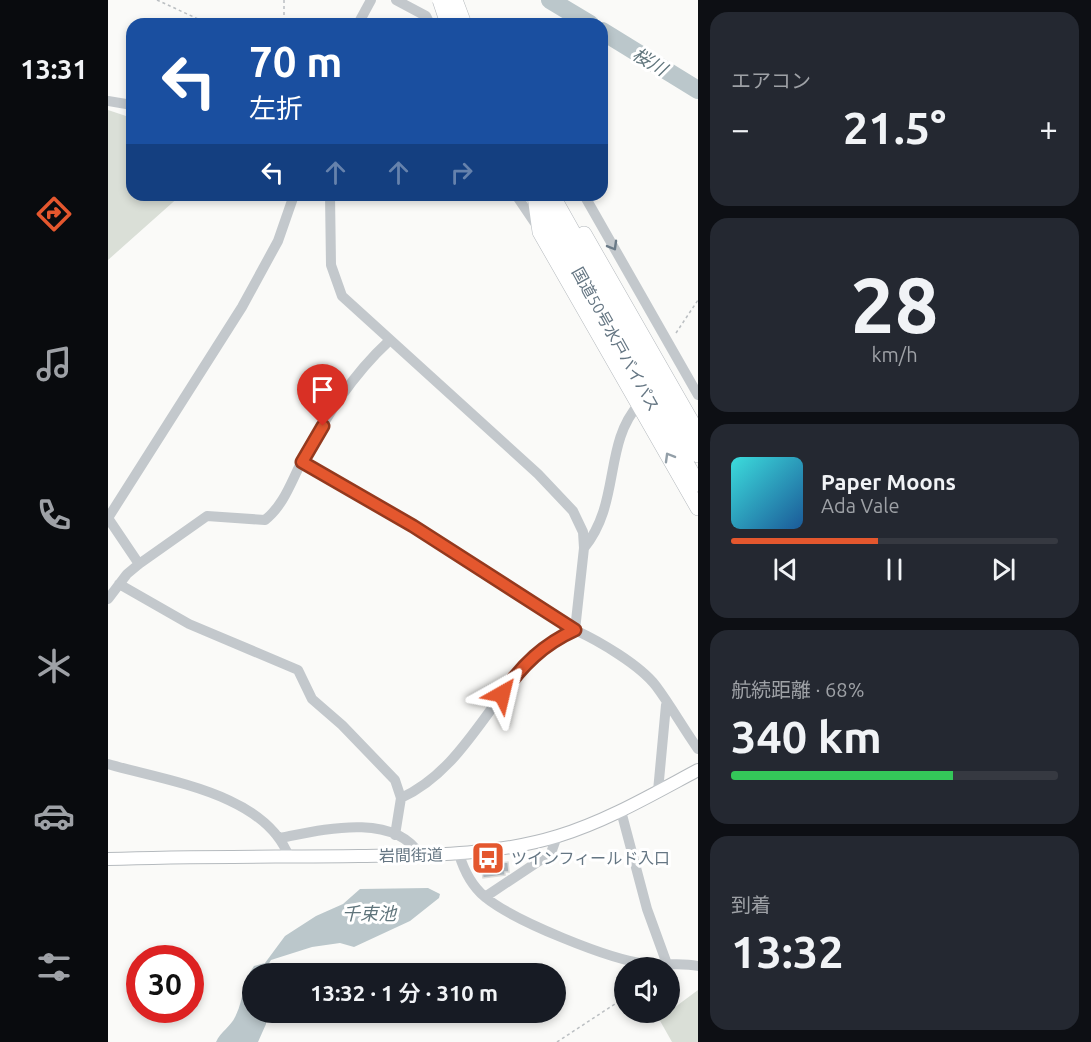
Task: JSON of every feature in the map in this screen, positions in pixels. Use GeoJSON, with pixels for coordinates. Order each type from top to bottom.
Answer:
{"type":"FeatureCollection","features":[{"type":"Feature","properties":{"kind":"highway"},"geometry":{"type":"LineString","coordinates":[[440,0],[446,18]]}},
{"type":"Feature","properties":{"kind":"highway"},"geometry":{"type":"LineString","coordinates":[[455,0],[462,18]]}},
{"type":"Feature","properties":{"kind":"highway"},"geometry":{"type":"LineString","coordinates":[[536,201],[540,232],[698,508]]}},
{"type":"Feature","properties":{"kind":"highway","name":"国道50号水戸バイパス"},"geometry":{"type":"LineString","coordinates":[[539,201],[694,457]]}},
{"type":"Feature","properties":{"kind":"highway","name":"国道50号水戸バイパス"},"geometry":{"type":"LineString","coordinates":[[557,201],[694,457],[698,483]]}},
{"type":"Feature","properties":{"kind":"highway"},"geometry":{"type":"LineString","coordinates":[[559,201],[592,245],[698,432]]}},
{"type":"Feature","properties":{"kind":"main road","name":"岩間街道"},"geometry":{"type":"LineString","coordinates":[[108,859],[421,856],[459,854],[518,846],[557,836],[621,811],[698,770]]}},
{"type":"Feature","properties":{"kind":"street"},"geometry":{"type":"LineString","coordinates":[[361,18],[371,0]]}},
{"type":"Feature","properties":{"kind":"street"},"geometry":{"type":"LineString","coordinates":[[396,0],[427,18]]}},
{"type":"Feature","properties":{"kind":"street"},"geometry":{"type":"LineString","coordinates":[[429,0],[461,18]]}},
{"type":"Feature","properties":{"kind":"street"},"geometry":{"type":"LineString","coordinates":[[108,101],[126,104]]}},
{"type":"Feature","properties":{"kind":"street"},"geometry":{"type":"LineString","coordinates":[[139,564],[109,515],[247,298],[278,241],[292,201]]}},
{"type":"Feature","properties":{"kind":"street"},"geometry":{"type":"LineString","coordinates":[[330,201],[332,264],[336,284],[342,296],[560,496],[578,521],[584,548],[575,630]]}},
{"type":"Feature","properties":{"kind":"street"},"geometry":{"type":"LineString","coordinates":[[520,201],[540,232]]}},
{"type":"Feature","properties":{"kind":"street"},"geometry":{"type":"LineString","coordinates":[[587,201],[698,395]]}},
{"type":"Feature","properties":{"kind":"street"},"geometry":{"type":"LineString","coordinates":[[108,599],[139,564],[207,516],[265,520],[276,511],[351,379],[389,341]]}},
{"type":"Feature","properties":{"kind":"street"},"geometry":{"type":"LineString","coordinates":[[584,548],[599,529],[606,511],[614,460],[629,416],[639,404]]}},
{"type":"Feature","properties":{"kind":"street"},"geometry":{"type":"LineString","coordinates":[[302,462],[413,526],[640,672],[655,685],[666,705],[698,748]]}},
{"type":"Feature","properties":{"kind":"street"},"geometry":{"type":"LineString","coordinates":[[119,584],[189,624],[298,670],[312,699],[342,725],[395,780],[402,798],[396,835]]}},
{"type":"Feature","properties":{"kind":"street"},"geometry":{"type":"LineString","coordinates":[[402,798],[428,781],[453,757],[532,657],[556,638],[575,630]]}},
{"type":"Feature","properties":{"kind":"street"},"geometry":{"type":"LineString","coordinates":[[658,791],[666,705]]}},
{"type":"Feature","properties":{"kind":"street"},"geometry":{"type":"LineString","coordinates":[[108,764],[230,800],[263,821],[280,838],[289,857]]}},
{"type":"Feature","properties":{"kind":"street"},"geometry":{"type":"LineString","coordinates":[[621,811],[647,909],[664,957]]}},
{"type":"Feature","properties":{"kind":"street"},"geometry":{"type":"LineString","coordinates":[[280,838],[351,826],[396,835],[409,842],[421,856]]}},
{"type":"Feature","properties":{"kind":"street"},"geometry":{"type":"LineString","coordinates":[[485,897],[551,854],[557,836]]}},
{"type":"Feature","properties":{"kind":"street"},"geometry":{"type":"LineString","coordinates":[[459,854],[469,877],[485,897],[507,912],[576,942],[622,957]]}},
{"type":"Feature","properties":{"kind":"street"},"geometry":{"type":"LineString","coordinates":[[680,965],[698,966]]}},
{"type":"Feature","properties":{"kind":"path"},"geometry":{"type":"LineString","coordinates":[[157,0],[195,18]]}},
{"type":"Feature","properties":{"kind":"path"},"geometry":{"type":"LineString","coordinates":[[284,0],[284,18]]}},
{"type":"Feature","properties":{"kind":"path"},"geometry":{"type":"LineString","coordinates":[[668,344],[698,300]]}},
{"type":"Feature","properties":{"kind":"path"},"geometry":{"type":"LineString","coordinates":[[557,1042],[614,1005]]}},
{"type":"Feature","properties":{"kind":"shaded area"},"geometry":{"type":"Polygon","coordinates":[[[108,110],[126,116],[126,201],[174,201],[108,260],[108,110]]]}},
{"type":"Feature","properties":{"kind":"shaded area"},"geometry":{"type":"Polygon","coordinates":[[[698,990],[698,1042],[672,1042],[661,1023],[680,1023],[680,1003],[698,990]]]}},
{"type":"Feature","properties":{"kind":"water","name":"千束池"},"geometry":{"type":"Polygon","coordinates":[[[428,888],[440,894],[439,898],[410,921],[354,947],[340,943],[312,947],[265,963],[285,936],[316,916],[343,904],[360,889],[428,888]]]}},
{"type":"Feature","properties":{"kind":"water","name":"千束池"},"geometry":{"type":"Polygon","coordinates":[[[242,995],[242,1023],[266,1023],[258,1042],[216,1042],[236,1015],[242,995]]]}},
{"type":"Feature","properties":{"kind":"building"},"geometry":{"type":"Polygon","coordinates":[[[508,862],[509,872],[505,872],[505,875],[483,878],[481,865],[508,862]]]}},
{"type":"Feature","properties":{"kind":"waterway","name":"桜川"},"geometry":{"type":"LineString","coordinates":[[550,0],[580,18]]}},
{"type":"Feature","properties":{"kind":"waterway","name":"桜川"},"geometry":{"type":"LineString","coordinates":[[608,35],[698,90]]}},
{"type":"Feature","properties":{"kind":"place","name":"ツインフィールド入口"},"geometry":{"type":"Point","coordinates":[488,858]}},
{"type":"Feature","properties":{"kind":"route"},"geometry":{"type":"LineString","coordinates":[[323,426],[302,462],[413,526],[575,630],[556,638],[532,657],[502,694]]}}]}
